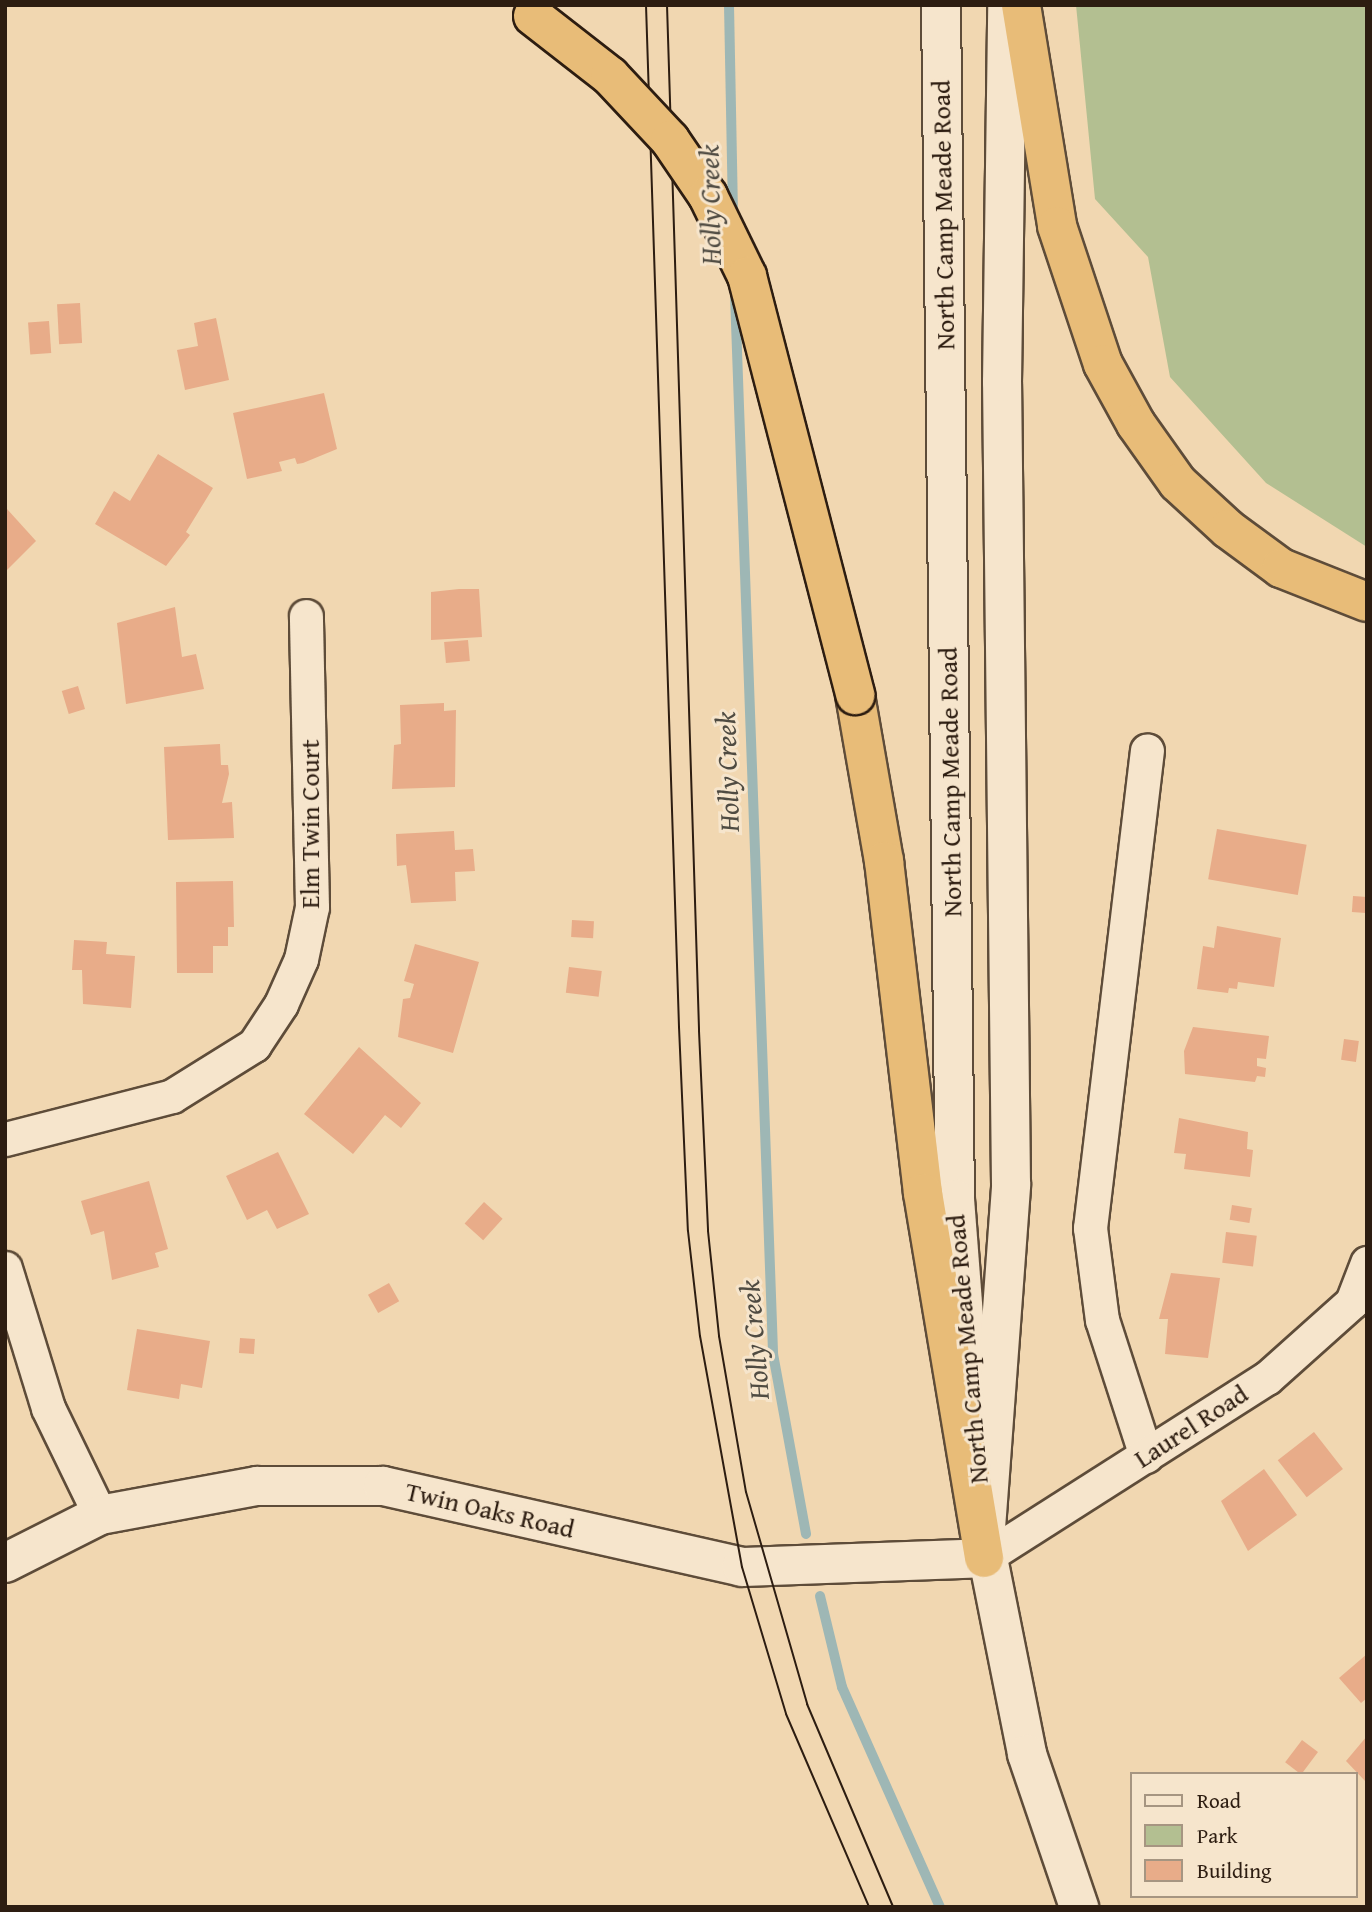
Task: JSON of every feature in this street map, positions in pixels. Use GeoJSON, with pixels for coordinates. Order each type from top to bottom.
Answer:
{"type":"FeatureCollection","features":[{"type":"Feature","properties":{"kind":"highway"},"geometry":{"type":"LineString","coordinates":[[1021,5],[1057,226],[1103,364],[1136,424],[1178,483],[1228,529],[1281,568],[1367,602]]}},
{"type":"Feature","properties":{"kind":"highway"},"geometry":{"type":"LineString","coordinates":[[524,10],[610,76],[670,140],[708,196],[736,253],[774,370],[855,695],[884,861],[923,1193],[984,1558]]}},
{"type":"Feature","properties":{"kind":"main road","name":"North Camp Meade Road"},"geometry":{"type":"LineString","coordinates":[[941,5],[954,1199],[984,1558],[1036,1787],[1079,1907]]}},
{"type":"Feature","properties":{"kind":"main road","name":"North Camp Meade Road"},"geometry":{"type":"LineString","coordinates":[[984,1558],[1011,1184],[1002,396],[1007,5]]}},
{"type":"Feature","properties":{"kind":"main road","name":"Twin Oaks Road"},"geometry":{"type":"LineString","coordinates":[[5,1563],[100,1515],[257,1486],[383,1486],[743,1567],[984,1558]]}},
{"type":"Feature","properties":{"kind":"street","name":"Elm Twin Court"},"geometry":{"type":"LineString","coordinates":[[5,1139],[172,1096],[254,1045],[281,1004],[300,959],[312,907],[306,616]]}},
{"type":"Feature","properties":{"kind":"street"},"geometry":{"type":"LineString","coordinates":[[1146,1456],[1102,1320],[1090,1228],[1147,750]]}},
{"type":"Feature","properties":{"kind":"street","name":"Laurel Road"},"geometry":{"type":"LineString","coordinates":[[984,1558],[1267,1378],[1318,1336],[1352,1302],[1367,1264]]}},
{"type":"Feature","properties":{"kind":"street"},"geometry":{"type":"LineString","coordinates":[[5,1268],[48,1408],[100,1515]]}},
{"type":"Feature","properties":{"kind":"green space"},"geometry":{"type":"Polygon","coordinates":[[[1076,5],[1367,5],[1367,547],[1266,483],[1170,377],[1148,257],[1095,199],[1076,5]]]}},
{"type":"Feature","properties":{"kind":"building"},"geometry":{"type":"Polygon","coordinates":[[[80,303],[82,343],[59,344],[57,304],[80,303]]]}},
{"type":"Feature","properties":{"kind":"building"},"geometry":{"type":"Polygon","coordinates":[[[216,318],[229,380],[185,390],[177,350],[198,346],[194,323],[216,318]]]}},
{"type":"Feature","properties":{"kind":"building"},"geometry":{"type":"Polygon","coordinates":[[[49,321],[51,353],[30,354],[28,322],[49,321]]]}},
{"type":"Feature","properties":{"kind":"building"},"geometry":{"type":"Polygon","coordinates":[[[324,393],[337,449],[303,463],[297,464],[295,458],[279,462],[282,471],[247,479],[233,413],[324,393]]]}},
{"type":"Feature","properties":{"kind":"building"},"geometry":{"type":"Polygon","coordinates":[[[158,454],[213,488],[186,532],[190,535],[166,566],[95,524],[114,491],[130,501],[158,454]]]}},
{"type":"Feature","properties":{"kind":"building"},"geometry":{"type":"Polygon","coordinates":[[[7,509],[36,541],[5,572],[5,511],[7,509]]]}},
{"type":"Feature","properties":{"kind":"building"},"geometry":{"type":"Polygon","coordinates":[[[479,589],[482,637],[431,640],[431,592],[479,589]]]}},
{"type":"Feature","properties":{"kind":"building"},"geometry":{"type":"Polygon","coordinates":[[[175,607],[182,657],[196,654],[204,689],[126,704],[117,623],[175,607]]]}},
{"type":"Feature","properties":{"kind":"building"},"geometry":{"type":"Polygon","coordinates":[[[468,640],[470,661],[446,663],[444,642],[468,640]]]}},
{"type":"Feature","properties":{"kind":"building"},"geometry":{"type":"Polygon","coordinates":[[[78,686],[85,709],[69,714],[62,691],[78,686]]]}},
{"type":"Feature","properties":{"kind":"building"},"geometry":{"type":"Polygon","coordinates":[[[444,703],[444,711],[456,710],[455,787],[392,789],[394,745],[401,744],[400,705],[444,703]]]}},
{"type":"Feature","properties":{"kind":"building"},"geometry":{"type":"Polygon","coordinates":[[[220,744],[221,765],[228,765],[229,774],[222,803],[232,802],[234,838],[168,840],[164,747],[220,744]]]}},
{"type":"Feature","properties":{"kind":"building"},"geometry":{"type":"Polygon","coordinates":[[[1217,829],[1307,845],[1298,895],[1208,879],[1217,829]]]}},
{"type":"Feature","properties":{"kind":"building"},"geometry":{"type":"Polygon","coordinates":[[[454,831],[455,850],[473,849],[475,871],[455,872],[456,901],[411,903],[406,865],[397,866],[396,834],[454,831]]]}},
{"type":"Feature","properties":{"kind":"building"},"geometry":{"type":"Polygon","coordinates":[[[233,881],[234,927],[228,927],[228,946],[213,946],[213,973],[177,973],[176,882],[233,881]]]}},
{"type":"Feature","properties":{"kind":"building"},"geometry":{"type":"Polygon","coordinates":[[[1353,896],[1367,897],[1366,913],[1352,912],[1353,896]]]}},
{"type":"Feature","properties":{"kind":"building"},"geometry":{"type":"Polygon","coordinates":[[[572,920],[594,921],[593,938],[571,937],[572,920]]]}},
{"type":"Feature","properties":{"kind":"building"},"geometry":{"type":"Polygon","coordinates":[[[1217,926],[1281,938],[1274,987],[1238,982],[1237,989],[1229,988],[1228,993],[1197,989],[1203,946],[1214,948],[1217,926]]]}},
{"type":"Feature","properties":{"kind":"building"},"geometry":{"type":"Polygon","coordinates":[[[74,940],[107,942],[106,954],[135,956],[131,1008],[83,1004],[82,970],[72,970],[74,940]]]}},
{"type":"Feature","properties":{"kind":"building"},"geometry":{"type":"Polygon","coordinates":[[[415,944],[479,962],[453,1053],[398,1037],[403,999],[410,998],[414,984],[404,981],[415,944]]]}},
{"type":"Feature","properties":{"kind":"building"},"geometry":{"type":"Polygon","coordinates":[[[569,967],[602,971],[599,997],[566,993],[569,967]]]}},
{"type":"Feature","properties":{"kind":"building"},"geometry":{"type":"Polygon","coordinates":[[[1193,1027],[1269,1036],[1266,1059],[1257,1058],[1257,1066],[1266,1068],[1265,1077],[1257,1076],[1255,1082],[1185,1074],[1184,1051],[1193,1027]]]}},
{"type":"Feature","properties":{"kind":"building"},"geometry":{"type":"Polygon","coordinates":[[[1344,1039],[1359,1041],[1356,1062],[1341,1060],[1344,1039]]]}},
{"type":"Feature","properties":{"kind":"building"},"geometry":{"type":"Polygon","coordinates":[[[359,1047],[421,1103],[401,1128],[385,1115],[353,1154],[304,1114],[359,1047]]]}},
{"type":"Feature","properties":{"kind":"building"},"geometry":{"type":"Polygon","coordinates":[[[1179,1118],[1248,1132],[1247,1149],[1253,1150],[1250,1177],[1184,1169],[1186,1154],[1174,1153],[1179,1118]]]}},
{"type":"Feature","properties":{"kind":"building"},"geometry":{"type":"Polygon","coordinates":[[[278,1152],[309,1214],[277,1229],[267,1210],[247,1220],[226,1176],[278,1152]]]}},
{"type":"Feature","properties":{"kind":"building"},"geometry":{"type":"Polygon","coordinates":[[[149,1181],[168,1249],[155,1253],[159,1267],[112,1280],[104,1231],[91,1235],[81,1201],[149,1181]]]}},
{"type":"Feature","properties":{"kind":"building"},"geometry":{"type":"Polygon","coordinates":[[[484,1202],[503,1219],[483,1240],[465,1224],[484,1202]]]}},
{"type":"Feature","properties":{"kind":"building"},"geometry":{"type":"Polygon","coordinates":[[[1232,1205],[1252,1208],[1249,1223],[1230,1220],[1232,1205]]]}},
{"type":"Feature","properties":{"kind":"building"},"geometry":{"type":"Polygon","coordinates":[[[1226,1232],[1257,1236],[1253,1267],[1222,1263],[1226,1232]]]}},
{"type":"Feature","properties":{"kind":"building"},"geometry":{"type":"Polygon","coordinates":[[[1171,1273],[1220,1278],[1208,1358],[1165,1354],[1168,1319],[1159,1319],[1171,1273]]]}},
{"type":"Feature","properties":{"kind":"building"},"geometry":{"type":"Polygon","coordinates":[[[389,1283],[399,1301],[378,1313],[368,1295],[389,1283]]]}},
{"type":"Feature","properties":{"kind":"building"},"geometry":{"type":"Polygon","coordinates":[[[137,1329],[210,1341],[202,1388],[181,1384],[179,1399],[127,1390],[137,1329]]]}},
{"type":"Feature","properties":{"kind":"building"},"geometry":{"type":"Polygon","coordinates":[[[240,1338],[255,1339],[254,1354],[239,1353],[240,1338]]]}},
{"type":"Feature","properties":{"kind":"building"},"geometry":{"type":"Polygon","coordinates":[[[1314,1432],[1343,1469],[1307,1497],[1278,1460],[1314,1432]]]}},
{"type":"Feature","properties":{"kind":"building"},"geometry":{"type":"Polygon","coordinates":[[[1264,1469],[1297,1515],[1248,1551],[1221,1501],[1264,1469]]]}},
{"type":"Feature","properties":{"kind":"building"},"geometry":{"type":"Polygon","coordinates":[[[1367,1654],[1367,1698],[1361,1703],[1339,1678],[1367,1654]]]}},
{"type":"Feature","properties":{"kind":"building"},"geometry":{"type":"Polygon","coordinates":[[[1367,1736],[1367,1783],[1346,1761],[1367,1736]]]}},
{"type":"Feature","properties":{"kind":"building"},"geometry":{"type":"Polygon","coordinates":[[[1302,1740],[1318,1752],[1303,1772],[1298,1772],[1285,1762],[1302,1740]]]}},
{"type":"Feature","properties":{"kind":"waterway","name":"Holly Creek"},"geometry":{"type":"LineString","coordinates":[[729,5],[733,216]]}},
{"type":"Feature","properties":{"kind":"waterway","name":"Holly Creek"},"geometry":{"type":"LineString","coordinates":[[735,295],[773,1354],[806,1534]]}},
{"type":"Feature","properties":{"kind":"waterway","name":"Holly Creek"},"geometry":{"type":"LineString","coordinates":[[820,1596],[842,1687],[940,1907]]}},
{"type":"Feature","properties":{"kind":"tram line"},"geometry":{"type":"LineString","coordinates":[[646,5],[679,1027],[688,1231],[700,1336],[742,1567],[786,1714],[869,1907]]}},
{"type":"Feature","properties":{"kind":"tram line"},"geometry":{"type":"LineString","coordinates":[[667,5],[699,1031],[708,1231],[719,1336],[746,1492],[807,1704],[893,1907]]}}]}
